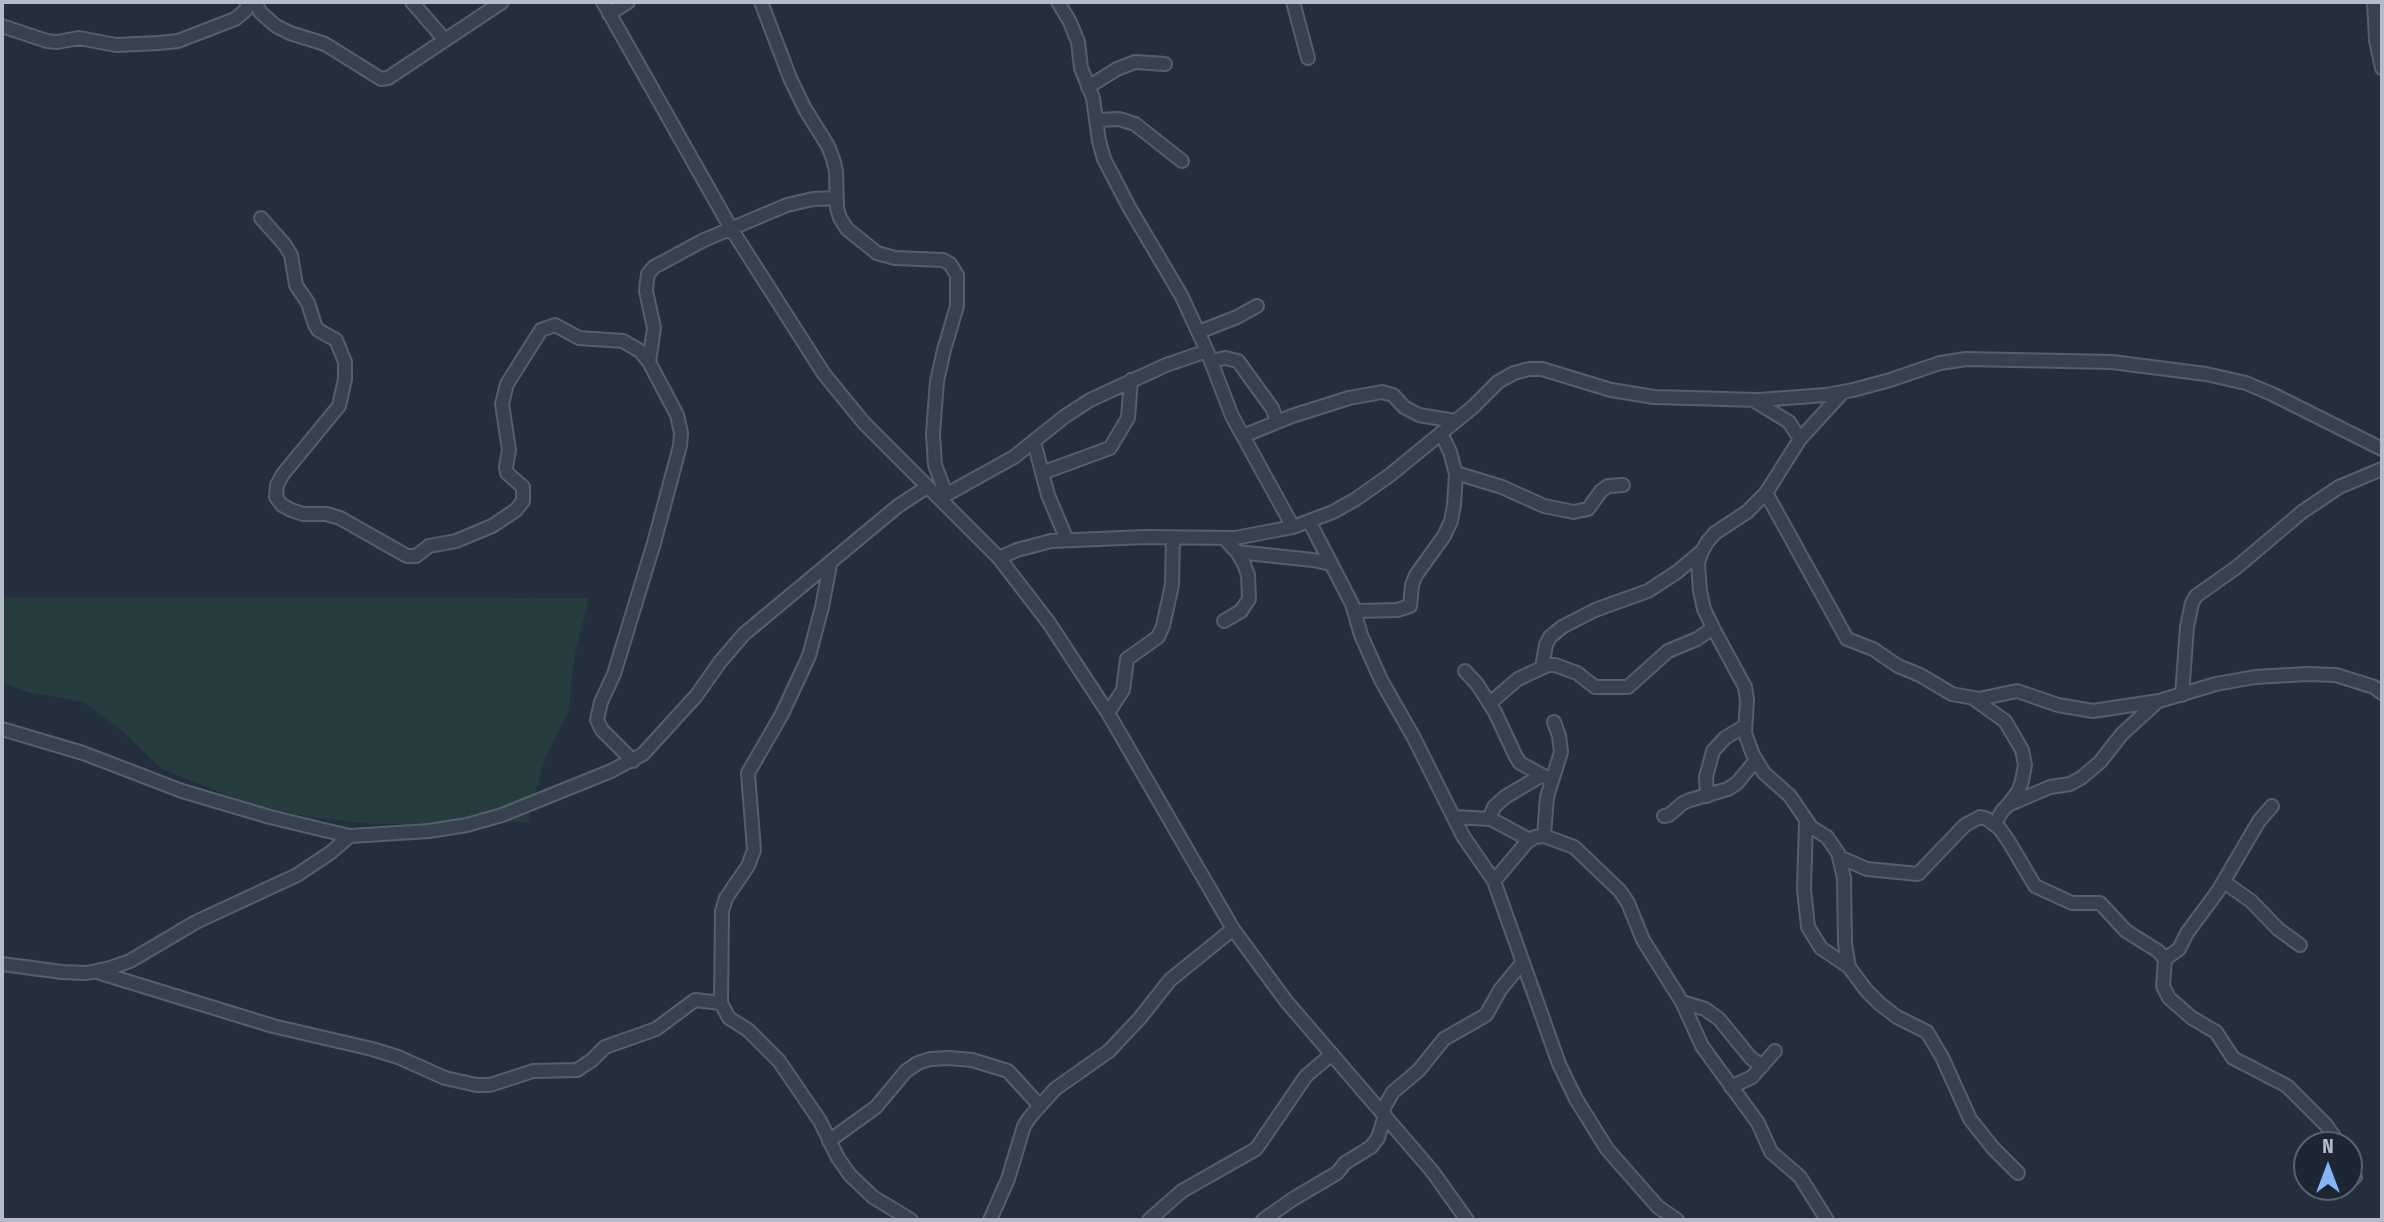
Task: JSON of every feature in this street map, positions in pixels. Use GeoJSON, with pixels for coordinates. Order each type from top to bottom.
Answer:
{"type":"FeatureCollection","features":[{"type":"Feature","properties":{"kind":"street"},"geometry":{"type":"LineString","coordinates":[[2,26],[47,41],[79,38],[116,45],[159,43],[178,41],[235,19],[246,10],[248,2]]}},
{"type":"Feature","properties":{"kind":"street"},"geometry":{"type":"LineString","coordinates":[[255,2],[261,13],[276,26],[325,44],[381,79],[388,78],[502,2]]}},
{"type":"Feature","properties":{"kind":"street"},"geometry":{"type":"LineString","coordinates":[[412,2],[445,40]]}},
{"type":"Feature","properties":{"kind":"street"},"geometry":{"type":"LineString","coordinates":[[603,2],[732,230],[824,374],[864,423],[927,486],[942,497],[999,558],[1049,623],[1108,713],[1233,929],[1286,1001],[1432,1171],[1467,1220]]}},
{"type":"Feature","properties":{"kind":"street"},"geometry":{"type":"LineString","coordinates":[[609,14],[628,2]]}},
{"type":"Feature","properties":{"kind":"street"},"geometry":{"type":"LineString","coordinates":[[761,2],[790,78],[834,159],[836,198],[840,218],[847,229],[877,253],[895,258],[943,260],[950,264],[957,275],[957,306],[939,371],[933,434],[935,465],[942,497]]}},
{"type":"Feature","properties":{"kind":"street"},"geometry":{"type":"LineString","coordinates":[[1058,2],[1076,35],[1081,68],[1097,120],[1104,159],[1181,295],[1199,332],[1224,397],[1293,527]]}},
{"type":"Feature","properties":{"kind":"street"},"geometry":{"type":"LineString","coordinates":[[1293,2],[1308,58]]}},
{"type":"Feature","properties":{"kind":"street"},"geometry":{"type":"LineString","coordinates":[[2374,2],[2376,40],[2382,68]]}},
{"type":"Feature","properties":{"kind":"street"},"geometry":{"type":"LineString","coordinates":[[1088,87],[1116,69],[1135,62],[1165,64]]}},
{"type":"Feature","properties":{"kind":"street"},"geometry":{"type":"LineString","coordinates":[[1097,120],[1127,120],[1182,161]]}},
{"type":"Feature","properties":{"kind":"street"},"geometry":{"type":"LineString","coordinates":[[649,362],[654,328],[646,291],[648,274],[654,267],[680,251],[787,205],[813,199],[836,198]]}},
{"type":"Feature","properties":{"kind":"street"},"geometry":{"type":"LineString","coordinates":[[261,218],[291,255],[296,285],[308,303],[315,326],[336,340],[345,362],[345,379],[339,406],[283,474],[277,485],[276,497],[282,505],[303,514],[326,514],[341,518],[407,556],[416,556],[429,545],[456,541],[492,526],[516,510],[523,501],[523,487],[507,473],[509,450],[502,404],[507,384],[541,330],[548,326],[561,326],[579,338],[622,341],[640,351],[649,362],[677,415],[681,433],[680,446],[654,543],[597,720],[602,730],[632,761]]}},
{"type":"Feature","properties":{"kind":"street"},"geometry":{"type":"LineString","coordinates":[[1199,332],[1257,306]]}},
{"type":"Feature","properties":{"kind":"street"},"geometry":{"type":"LineString","coordinates":[[640,351],[652,344]]}},
{"type":"Feature","properties":{"kind":"street"},"geometry":{"type":"LineString","coordinates":[[942,497],[1014,457],[1074,410],[1131,380],[1209,356],[1238,360],[1272,408],[1277,421]]}},
{"type":"Feature","properties":{"kind":"street"},"geometry":{"type":"LineString","coordinates":[[999,558],[1034,544],[1067,540],[1224,538],[1254,536],[1293,527],[1333,512],[1356,499],[1441,433],[1498,382],[1514,373],[1529,369],[1542,369],[1611,390],[1654,397],[1753,400],[1843,392],[1940,363],[1966,359],[2112,362],[2206,374],[2246,383],[2382,449]]}},
{"type":"Feature","properties":{"kind":"street"},"geometry":{"type":"LineString","coordinates":[[1041,473],[1110,448],[1128,418],[1131,380]]}},
{"type":"Feature","properties":{"kind":"street"},"geometry":{"type":"LineString","coordinates":[[1243,436],[1277,421],[1349,398],[1382,392],[1393,395],[1404,407],[1419,415],[1455,421]]}},
{"type":"Feature","properties":{"kind":"street"},"geometry":{"type":"LineString","coordinates":[[1542,667],[1550,637],[1562,627],[1595,610],[1648,591],[1702,551],[1715,533],[1747,512],[1766,493],[1800,439],[1843,392]]}},
{"type":"Feature","properties":{"kind":"street"},"geometry":{"type":"LineString","coordinates":[[1753,400],[1789,422],[1800,439]]}},
{"type":"Feature","properties":{"kind":"street"},"geometry":{"type":"LineString","coordinates":[[1355,611],[1396,610],[1411,604],[1412,584],[1416,575],[1444,537],[1454,505],[1455,473],[1450,452],[1441,433]]}},
{"type":"Feature","properties":{"kind":"street"},"geometry":{"type":"LineString","coordinates":[[1034,442],[1053,509],[1067,540]]}},
{"type":"Feature","properties":{"kind":"street"},"geometry":{"type":"LineString","coordinates":[[2182,695],[2185,639],[2189,611],[2196,596],[2237,567],[2302,512],[2339,487],[2382,469]]}},
{"type":"Feature","properties":{"kind":"street"},"geometry":{"type":"LineString","coordinates":[[1455,473],[1502,486],[1544,506],[1574,512],[1588,509],[1604,488],[1623,485]]}},
{"type":"Feature","properties":{"kind":"street"},"geometry":{"type":"LineString","coordinates":[[2,729],[83,753],[195,794],[270,817],[350,836],[429,831],[467,825],[502,815],[632,761],[651,748],[744,634],[898,506],[927,486]]}},
{"type":"Feature","properties":{"kind":"street"},"geometry":{"type":"LineString","coordinates":[[1766,493],[1847,639],[1874,649],[1898,666],[1931,680],[1945,691],[1974,699],[2006,721],[2022,750],[2025,765],[2018,792],[1995,824]]}},
{"type":"Feature","properties":{"kind":"street"},"geometry":{"type":"LineString","coordinates":[[1309,521],[1355,611],[1370,657],[1463,836],[1494,881],[1559,1064],[1576,1099],[1607,1149],[1658,1207],[1677,1220]]}},
{"type":"Feature","properties":{"kind":"street"},"geometry":{"type":"LineString","coordinates":[[1108,713],[1125,684],[1127,659],[1158,637],[1163,626],[1172,585],[1174,538]]}},
{"type":"Feature","properties":{"kind":"street"},"geometry":{"type":"LineString","coordinates":[[1224,538],[1244,564],[1248,575],[1249,599],[1241,611],[1224,621]]}},
{"type":"Feature","properties":{"kind":"street"},"geometry":{"type":"LineString","coordinates":[[1702,551],[1698,563],[1704,609],[1745,687],[1748,743],[1764,773],[1790,796],[1806,822],[1833,843],[1839,857],[1844,878],[1845,944],[1849,967]]}},
{"type":"Feature","properties":{"kind":"street"},"geometry":{"type":"LineString","coordinates":[[1237,552],[1331,564]]}},
{"type":"Feature","properties":{"kind":"street"},"geometry":{"type":"LineString","coordinates":[[830,565],[810,656],[782,714],[748,773],[754,850],[748,866],[726,898],[722,911],[721,1003],[729,1018],[748,1030],[779,1061],[820,1121],[838,1158],[859,1185],[873,1198],[911,1220]]}},
{"type":"Feature","properties":{"kind":"street"},"geometry":{"type":"LineString","coordinates":[[1490,703],[1518,679],[1542,667],[1555,665],[1582,675],[1595,687],[1628,687],[1668,651],[1697,639],[1713,628]]}},
{"type":"Feature","properties":{"kind":"street"},"geometry":{"type":"LineString","coordinates":[[1465,671],[1490,703],[1520,763],[1546,778]]}},
{"type":"Feature","properties":{"kind":"street"},"geometry":{"type":"LineString","coordinates":[[1974,699],[2017,691],[2058,705],[2093,711],[2159,701],[2216,684],[2255,677],[2308,674],[2336,675],[2374,687],[2382,693]]}},
{"type":"Feature","properties":{"kind":"street"},"geometry":{"type":"LineString","coordinates":[[2008,806],[2050,787],[2070,784],[2081,778],[2100,762],[2122,734],[2159,701]]}},
{"type":"Feature","properties":{"kind":"street"},"geometry":{"type":"LineString","coordinates":[[1544,836],[1546,778],[1561,752],[1554,722]]}},
{"type":"Feature","properties":{"kind":"street"},"geometry":{"type":"LineString","coordinates":[[1707,796],[1706,777],[1713,751],[1732,733],[1745,726]]}},
{"type":"Feature","properties":{"kind":"street"},"geometry":{"type":"LineString","coordinates":[[1664,816],[1672,814],[1682,803],[1720,793],[1737,783],[1756,760]]}},
{"type":"Feature","properties":{"kind":"street"},"geometry":{"type":"LineString","coordinates":[[1489,819],[1494,807],[1505,797],[1546,778]]}},
{"type":"Feature","properties":{"kind":"street"},"geometry":{"type":"LineString","coordinates":[[2165,959],[2179,950],[2187,933],[2224,882],[2248,839],[2272,806]]}},
{"type":"Feature","properties":{"kind":"street"},"geometry":{"type":"LineString","coordinates":[[1454,817],[1489,819],[1530,840]]}},
{"type":"Feature","properties":{"kind":"street"},"geometry":{"type":"LineString","coordinates":[[1839,857],[1867,869],[1919,874],[1972,821],[1980,817],[1987,819],[1995,824],[2014,850],[2035,886],[2072,903],[2101,903],[2126,932],[2158,951],[2165,959],[2163,986],[2169,998],[2192,1018],[2216,1032],[2233,1058],[2287,1086],[2330,1131]]}},
{"type":"Feature","properties":{"kind":"street"},"geometry":{"type":"LineString","coordinates":[[1806,822],[1804,889],[1808,927],[1821,948],[1849,967],[1880,1004],[1897,1017],[1927,1032],[1970,1119],[2018,1173]]}},
{"type":"Feature","properties":{"kind":"street"},"geometry":{"type":"LineString","coordinates":[[97,972],[130,961],[196,922],[297,875],[350,836]]}},
{"type":"Feature","properties":{"kind":"street"},"geometry":{"type":"LineString","coordinates":[[1494,881],[1530,840],[1544,836],[1574,848],[1620,891],[1628,903],[1643,940],[1682,1002],[1702,1046],[1758,1123],[1771,1152],[1800,1177],[1827,1220]]}},
{"type":"Feature","properties":{"kind":"street"},"geometry":{"type":"LineString","coordinates":[[2224,882],[2300,945]]}},
{"type":"Feature","properties":{"kind":"street"},"geometry":{"type":"LineString","coordinates":[[990,1220],[1008,1179],[1024,1126],[1055,1089],[1109,1051],[1170,980],[1233,929]]}},
{"type":"Feature","properties":{"kind":"street"},"geometry":{"type":"LineString","coordinates":[[1263,1220],[1337,1173],[1352,1158],[1371,1147],[1378,1138],[1383,1113],[1393,1092],[1419,1070],[1444,1039],[1486,1015],[1500,990],[1522,962]]}},
{"type":"Feature","properties":{"kind":"street"},"geometry":{"type":"LineString","coordinates":[[2,964],[62,972],[97,972],[273,1026],[372,1049],[398,1057],[445,1078],[477,1085],[490,1085],[533,1071],[577,1070],[605,1047],[656,1029],[695,1000],[721,1003]]}},
{"type":"Feature","properties":{"kind":"street"},"geometry":{"type":"LineString","coordinates":[[1682,1002],[1705,1009],[1718,1019],[1761,1066]]}},
{"type":"Feature","properties":{"kind":"street"},"geometry":{"type":"LineString","coordinates":[[1731,1087],[1752,1077],[1775,1051]]}},
{"type":"Feature","properties":{"kind":"street"},"geometry":{"type":"LineString","coordinates":[[1149,1220],[1182,1191],[1256,1149],[1306,1076],[1332,1054]]}},
{"type":"Feature","properties":{"kind":"street"},"geometry":{"type":"LineString","coordinates":[[829,1140],[876,1107],[906,1072],[918,1063],[930,1059],[972,1060],[1008,1072],[1041,1106]]}},
{"type":"Feature","properties":{"kind":"green space"},"geometry":{"type":"Polygon","coordinates":[[[2,597],[589,598],[575,654],[568,713],[545,758],[528,822],[374,824],[308,817],[250,804],[162,769],[121,730],[83,702],[28,692],[2,682],[2,597]]]}}]}
